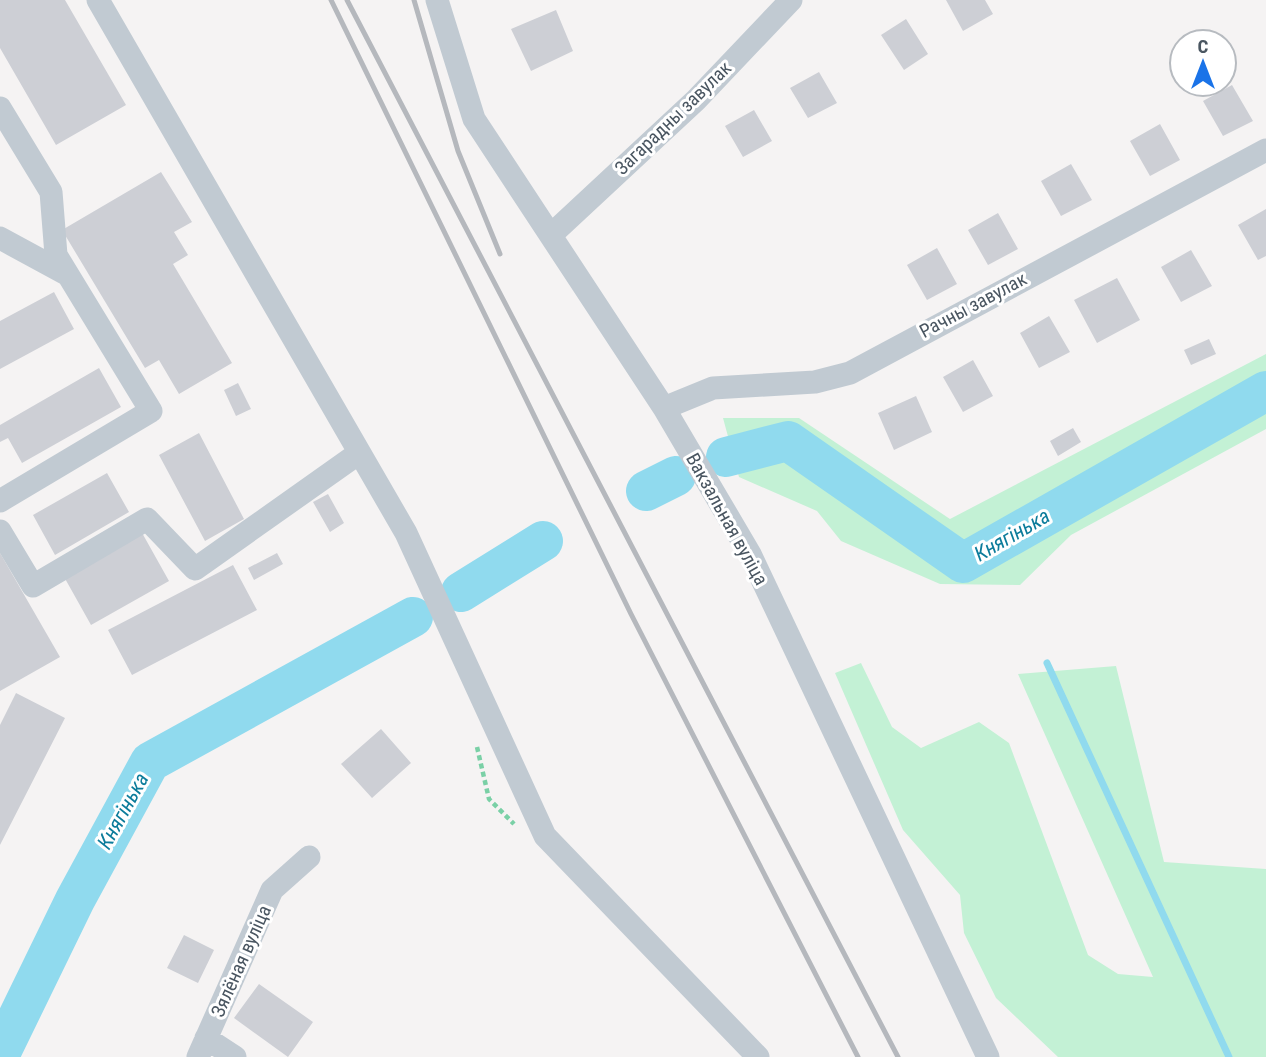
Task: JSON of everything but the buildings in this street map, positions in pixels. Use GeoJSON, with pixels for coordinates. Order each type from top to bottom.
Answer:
{"type":"FeatureCollection","features":[{"type":"Feature","properties":{"kind":"street"},"geometry":{"type":"LineString","coordinates":[[98,0],[405,533],[545,836],[758,1057]]}},
{"type":"Feature","properties":{"kind":"street","name":"Вакзальная вуліца"},"geometry":{"type":"LineString","coordinates":[[437,0],[474,119],[488,145],[552,234],[664,408],[750,554],[988,1057]]}},
{"type":"Feature","properties":{"kind":"street","name":"Загарадны завулак"},"geometry":{"type":"LineString","coordinates":[[552,234],[696,100],[792,0]]}},
{"type":"Feature","properties":{"kind":"street"},"geometry":{"type":"LineString","coordinates":[[0,108],[51,192],[57,255],[151,411],[0,501]]}},
{"type":"Feature","properties":{"kind":"street","name":"Рачны завулак"},"geometry":{"type":"LineString","coordinates":[[664,408],[713,388],[815,382],[850,373],[1266,150]]}},
{"type":"Feature","properties":{"kind":"street"},"geometry":{"type":"LineString","coordinates":[[0,238],[69,275]]}},
{"type":"Feature","properties":{"kind":"street"},"geometry":{"type":"LineString","coordinates":[[0,531],[33,586],[147,519],[195,569],[359,453]]}},
{"type":"Feature","properties":{"kind":"street","name":"Зялёная вуліца"},"geometry":{"type":"LineString","coordinates":[[235,1057],[202,1047],[272,890],[309,858]]}},
{"type":"Feature","properties":{"kind":"green space"},"geometry":{"type":"Polygon","coordinates":[[[1266,354],[1266,429],[1071,535],[1020,585],[940,584],[841,541],[817,511],[739,477],[723,418],[799,418],[950,519],[1266,354]]]}},
{"type":"Feature","properties":{"kind":"green space"},"geometry":{"type":"Polygon","coordinates":[[[861,663],[892,727],[921,748],[979,722],[1009,743],[1088,955],[1118,974],[1153,977],[1018,674],[1116,666],[1164,862],[1266,869],[1266,1057],[1058,1057],[996,998],[964,933],[960,895],[903,830],[835,673],[861,663]]]}},
{"type":"Feature","properties":{"kind":"waterway","name":"Княгінька"},"geometry":{"type":"LineString","coordinates":[[726,457],[788,441],[963,563],[1266,391]]}},
{"type":"Feature","properties":{"kind":"waterway","name":"Княгінька"},"geometry":{"type":"LineString","coordinates":[[646,491],[676,476]]}},
{"type":"Feature","properties":{"kind":"waterway","name":"Княгінька"},"geometry":{"type":"LineString","coordinates":[[461,592],[543,541]]}},
{"type":"Feature","properties":{"kind":"waterway","name":"Княгінька"},"geometry":{"type":"LineString","coordinates":[[0,1054],[75,900],[150,762],[413,617]]}},
{"type":"Feature","properties":{"kind":"waterway"},"geometry":{"type":"LineString","coordinates":[[1047,663],[1229,1057]]}},
{"type":"Feature","properties":{"kind":"railway"},"geometry":{"type":"LineString","coordinates":[[331,0],[631,614],[858,1057]]}},
{"type":"Feature","properties":{"kind":"railway"},"geometry":{"type":"LineString","coordinates":[[347,0],[898,1057]]}},
{"type":"Feature","properties":{"kind":"railway"},"geometry":{"type":"LineString","coordinates":[[414,0],[458,151],[500,254]]}}]}
